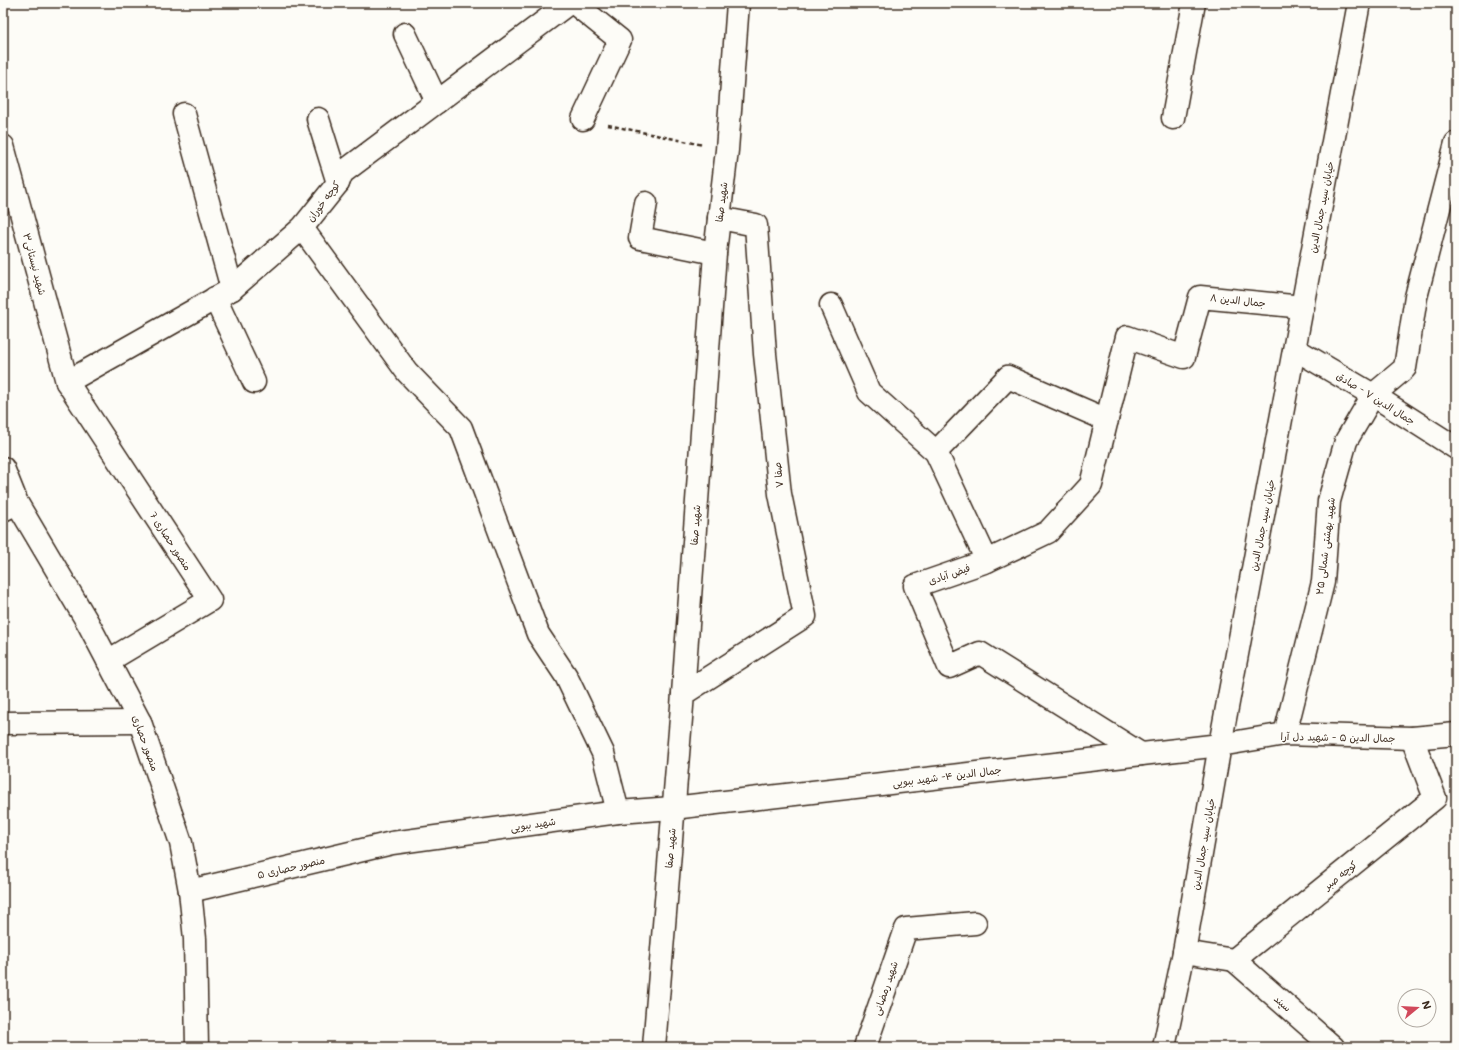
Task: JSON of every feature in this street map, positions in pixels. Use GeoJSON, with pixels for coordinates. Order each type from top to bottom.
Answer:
{"type":"FeatureCollection","features":[{"type":"Feature","properties":{"kind":"street","name":"کوچه خوران"},"geometry":{"type":"LineString","coordinates":[[66,382],[224,294],[302,228],[338,183],[342,173],[569,3]]}},
{"type":"Feature","properties":{"kind":"street"},"geometry":{"type":"LineString","coordinates":[[574,3],[620,40],[582,119]]}},
{"type":"Feature","properties":{"kind":"street","name":"شهید صفا"},"geometry":{"type":"LineString","coordinates":[[654,1047],[683,694],[715,253],[727,150],[738,3]]}},
{"type":"Feature","properties":{"kind":"street"},"geometry":{"type":"LineString","coordinates":[[1174,118],[1194,3]]}},
{"type":"Feature","properties":{"kind":"street","name":"خیابان سید جمال الدین"},"geometry":{"type":"LineString","coordinates":[[1164,1047],[1184,952],[1220,745],[1360,6]]}},
{"type":"Feature","properties":{"kind":"street"},"geometry":{"type":"LineString","coordinates":[[405,34],[437,102]]}},
{"type":"Feature","properties":{"kind":"street"},"geometry":{"type":"LineString","coordinates":[[184,114],[224,294],[254,382]]}},
{"type":"Feature","properties":{"kind":"street"},"geometry":{"type":"LineString","coordinates":[[318,119],[338,183]]}},
{"type":"Feature","properties":{"kind":"street","name":"۲۵ شهید بهشتی شمالی"},"geometry":{"type":"LineString","coordinates":[[1285,734],[1322,582],[1329,501],[1346,442],[1373,395],[1405,368],[1416,297],[1456,143]]}},
{"type":"Feature","properties":{"kind":"street","name":"شهید نیستانی۳"},"geometry":{"type":"LineString","coordinates":[[3,146],[66,382]]}},
{"type":"Feature","properties":{"kind":"street"},"geometry":{"type":"LineString","coordinates":[[646,203],[640,238],[715,253]]}},
{"type":"Feature","properties":{"kind":"street","name":"صفا ۷"},"geometry":{"type":"LineString","coordinates":[[683,694],[805,616],[780,494],[765,354],[756,225],[719,218]]}},
{"type":"Feature","properties":{"kind":"street"},"geometry":{"type":"LineString","coordinates":[[302,228],[407,372],[461,428],[538,634],[566,676],[603,753],[618,812]]}},
{"type":"Feature","properties":{"kind":"street","name":"جمال الدین ۸"},"geometry":{"type":"LineString","coordinates":[[1127,337],[1184,357],[1200,296],[1303,307]]}},
{"type":"Feature","properties":{"kind":"street"},"geometry":{"type":"LineString","coordinates":[[831,305],[869,392],[936,452],[987,561]]}},
{"type":"Feature","properties":{"kind":"street","name":"فیض آبادی"},"geometry":{"type":"LineString","coordinates":[[1127,337],[1091,485],[1048,532],[987,561],[915,586],[949,667],[980,653],[1141,754]]}},
{"type":"Feature","properties":{"kind":"street","name":"جمال الدین ۷ - صادق"},"geometry":{"type":"LineString","coordinates":[[1295,349],[1373,395],[1456,448]]}},
{"type":"Feature","properties":{"kind":"street"},"geometry":{"type":"LineString","coordinates":[[936,452],[1008,377],[1107,420]]}},
{"type":"Feature","properties":{"kind":"street","name":"منصور حصاری 7"},"geometry":{"type":"LineString","coordinates":[[66,382],[210,600],[108,660]]}},
{"type":"Feature","properties":{"kind":"street","name":"منصور حصاری"},"geometry":{"type":"LineString","coordinates":[[3,468],[10,507],[88,623],[140,722],[181,843],[190,891],[195,939],[197,1047]]}},
{"type":"Feature","properties":{"kind":"street"},"geometry":{"type":"LineString","coordinates":[[3,722],[140,722]]}},
{"type":"Feature","properties":{"kind":"street","name":"جمال الدین ۵ - شهید دل آرا"},"geometry":{"type":"LineString","coordinates":[[1220,745],[1285,734],[1412,738],[1456,734]]}},
{"type":"Feature","properties":{"kind":"street","name":"کوچه صبر"},"geometry":{"type":"LineString","coordinates":[[1234,960],[1435,798],[1412,738]]}},
{"type":"Feature","properties":{"kind":"street","name":"جمال الدین ۴- شهید ببویی"},"geometry":{"type":"LineString","coordinates":[[673,808],[1220,745]]}},
{"type":"Feature","properties":{"kind":"street","name":"شهید ببویی"},"geometry":{"type":"LineString","coordinates":[[392,843],[618,812],[673,808]]}},
{"type":"Feature","properties":{"kind":"street","name":"منصور حصاری ۵"},"geometry":{"type":"LineString","coordinates":[[190,891],[392,843]]}},
{"type":"Feature","properties":{"kind":"street","name":"شهید رمضانی"},"geometry":{"type":"LineString","coordinates":[[865,1047],[906,929],[975,923]]}},
{"type":"Feature","properties":{"kind":"street"},"geometry":{"type":"LineString","coordinates":[[1184,952],[1234,960]]}},
{"type":"Feature","properties":{"kind":"street","name":"سپند"},"geometry":{"type":"LineString","coordinates":[[1234,960],[1333,1047]]}},
{"type":"Feature","properties":{"kind":"path"},"geometry":{"type":"LineString","coordinates":[[582,119],[727,150]]}}]}
